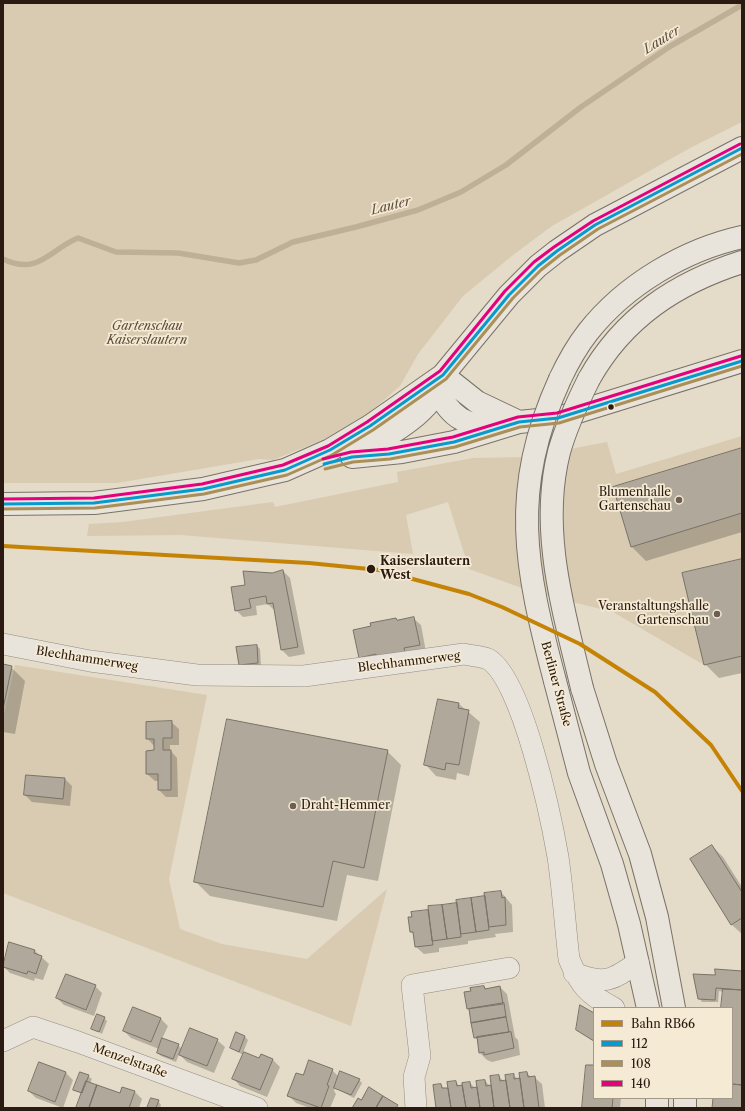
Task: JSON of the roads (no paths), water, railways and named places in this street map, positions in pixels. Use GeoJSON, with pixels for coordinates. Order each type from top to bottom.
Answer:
{"type":"FeatureCollection","features":[{"type":"Feature","properties":{"kind":"main road"},"geometry":{"type":"LineString","coordinates":[[352,456],[397,430],[424,407],[498,307],[523,280],[557,251],[594,225],[742,148]]}},
{"type":"Feature","properties":{"kind":"main road","name":"Berliner Straße"},"geometry":{"type":"LineString","coordinates":[[648,1007],[638,962],[612,864],[579,773],[555,681],[532,582],[527,546],[527,495],[533,455],[547,409],[570,359],[588,331],[626,294],[651,276],[681,259],[716,244],[742,237]]}},
{"type":"Feature","properties":{"kind":"main road","name":"Berliner Straße"},"geometry":{"type":"LineString","coordinates":[[674,1007],[657,917],[640,854],[606,764],[582,688],[566,622],[552,536],[552,500],[557,464],[565,434],[589,379],[600,360],[612,344],[647,311],[688,283],[742,262]]}},
{"type":"Feature","properties":{"kind":"main road"},"geometry":{"type":"LineString","coordinates":[[441,383],[451,411],[463,421],[474,425],[509,425],[570,415],[742,361]]}},
{"type":"Feature","properties":{"kind":"main road"},"geometry":{"type":"LineString","coordinates":[[285,470],[306,462],[351,439],[441,383]]}},
{"type":"Feature","properties":{"kind":"main road"},"geometry":{"type":"LineString","coordinates":[[3,504],[65,504],[128,500],[203,489],[285,470],[305,468],[352,456],[402,452],[454,442],[509,425]]}},
{"type":"Feature","properties":{"kind":"street","name":"Blechhammerweg"},"geometry":{"type":"LineString","coordinates":[[3,644],[90,661],[196,675],[304,676],[464,654],[488,659],[506,679],[516,698],[533,750],[558,856],[569,959],[574,972],[588,992],[612,1007]]}},
{"type":"Feature","properties":{"kind":"street"},"geometry":{"type":"LineString","coordinates":[[574,972],[592,980],[610,979],[621,974],[638,962]]}},
{"type":"Feature","properties":{"kind":"street"},"geometry":{"type":"LineString","coordinates":[[416,1108],[414,1078],[420,1056],[412,985],[509,968]]}},
{"type":"Feature","properties":{"kind":"street","name":"Menzelstraße"},"geometry":{"type":"LineString","coordinates":[[3,1040],[33,1027],[257,1108]]}},
{"type":"Feature","properties":{"kind":"waterway","name":"Lauter"},"geometry":{"type":"LineString","coordinates":[[3,259],[25,265],[34,263],[78,238],[116,252],[178,253],[239,263],[256,260],[293,242],[418,210],[461,192],[506,165],[581,107],[669,47],[742,5]]}},
{"type":"Feature","properties":{"kind":"rail line","name":"RB66"},"geometry":{"type":"LineString","coordinates":[[3,546],[309,563],[379,570],[469,594],[502,607],[580,644],[655,692],[711,745],[742,791]]}},
{"type":"Feature","properties":{"kind":"place","name":"Blumenhalle Gartenschau"},"geometry":{"type":"Point","coordinates":[679,500]}},
{"type":"Feature","properties":{"kind":"place","name":"Kaiserslautern West"},"geometry":{"type":"Point","coordinates":[371,569]}},
{"type":"Feature","properties":{"kind":"place","name":"Veranstaltungshalle Gartenschau"},"geometry":{"type":"Point","coordinates":[717,614]}},
{"type":"Feature","properties":{"kind":"place","name":"Draht-Hemmer"},"geometry":{"type":"Point","coordinates":[293,806]}},
{"type":"Feature","properties":{"kind":"park label","name":"Gartenschau Kaiserslautern"},"geometry":{"type":"Point","coordinates":[147,334]}}]}
